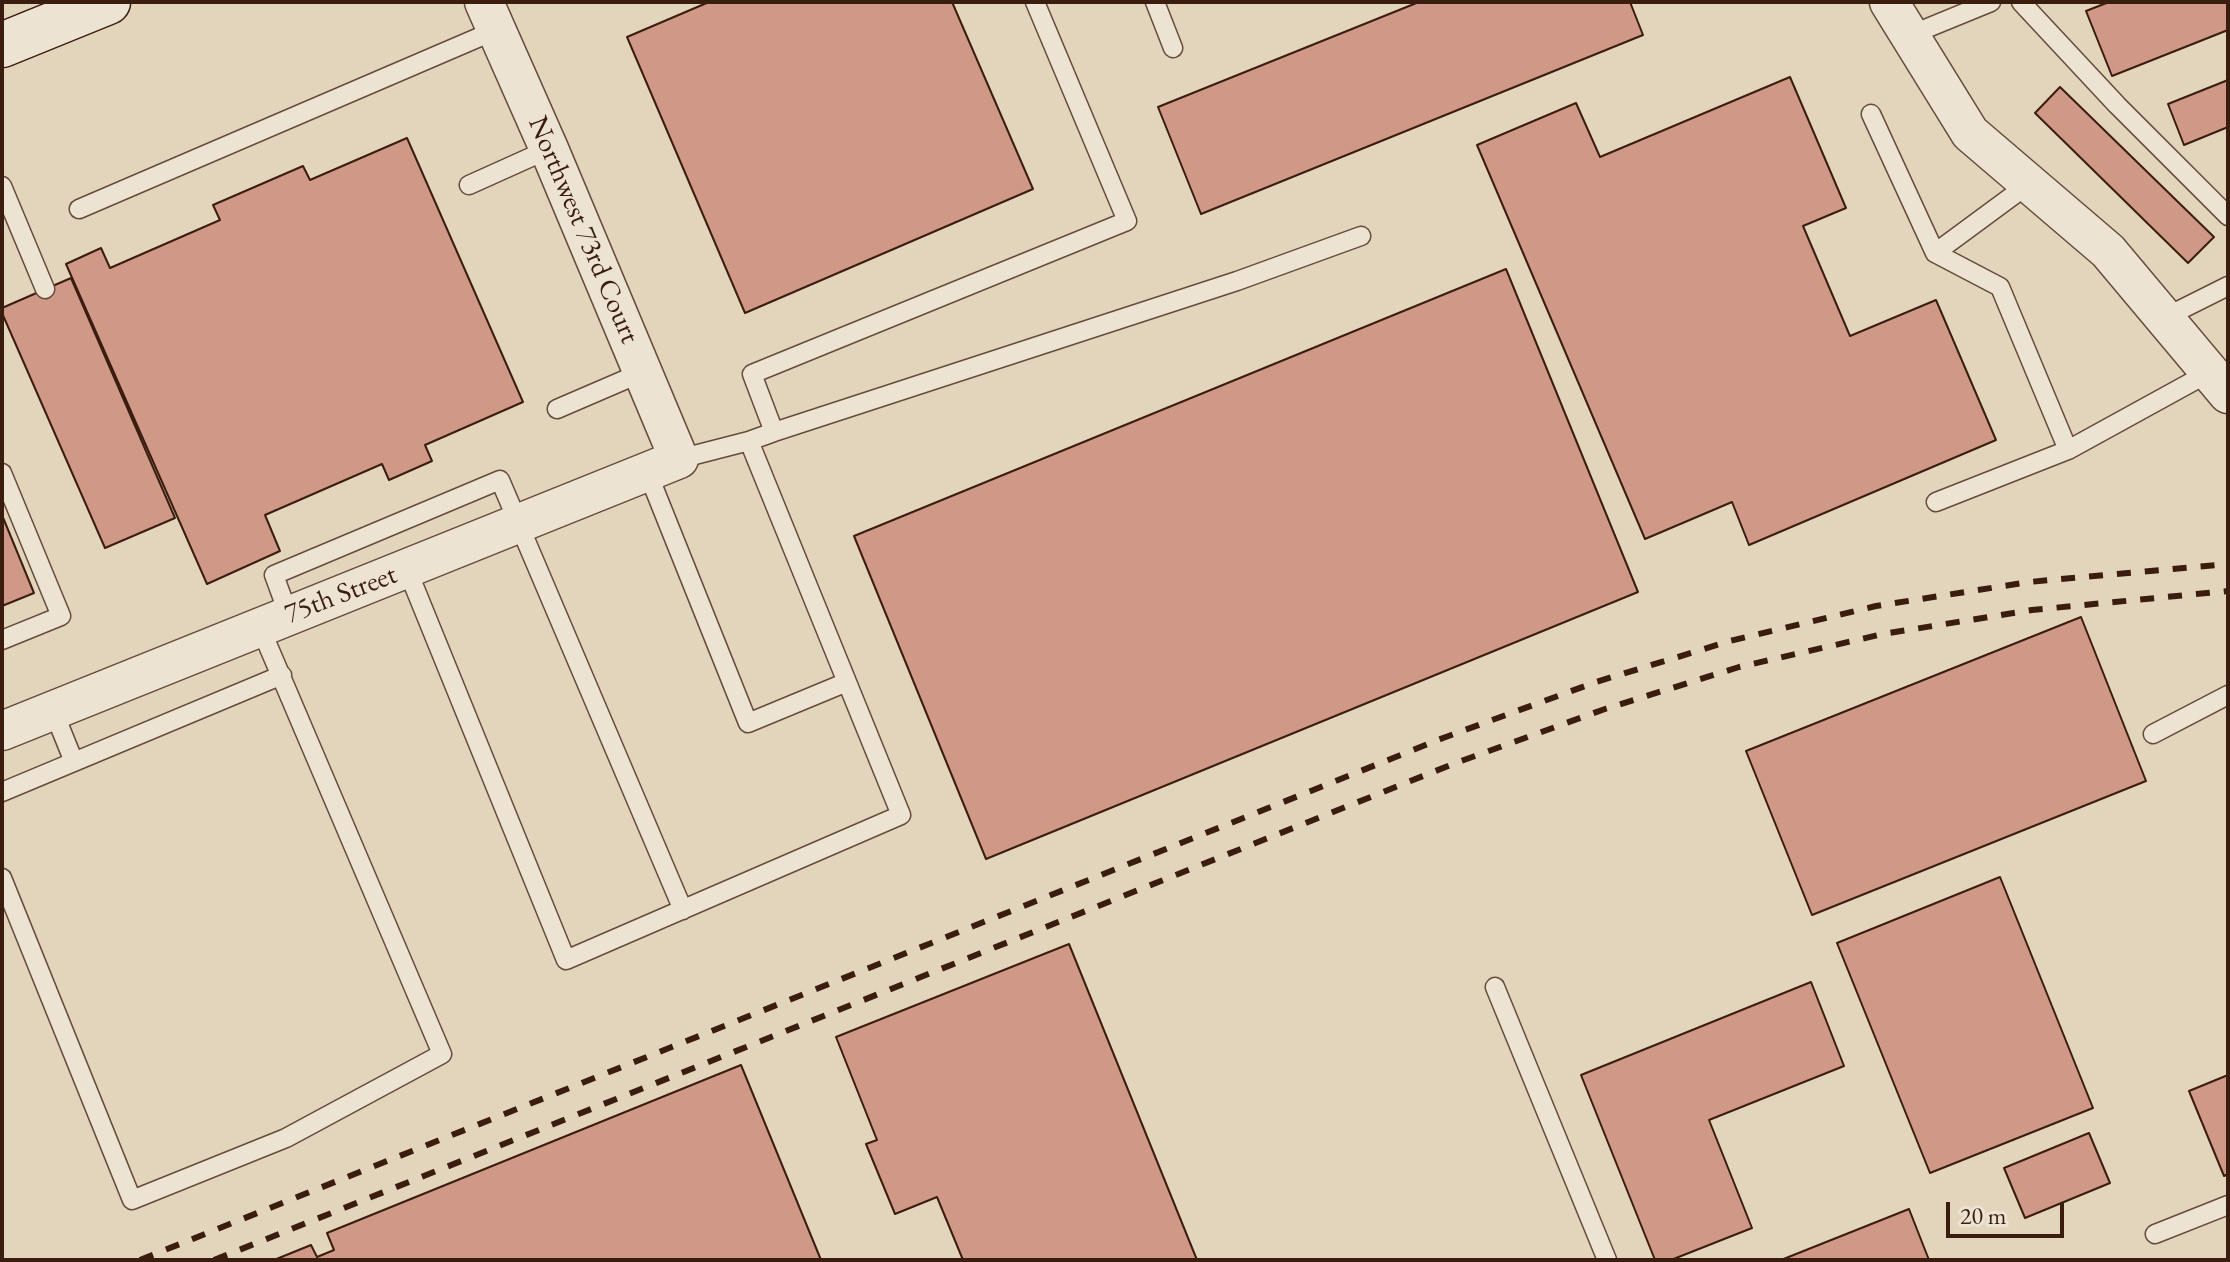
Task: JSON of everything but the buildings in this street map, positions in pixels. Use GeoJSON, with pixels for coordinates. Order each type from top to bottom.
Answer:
{"type":"FeatureCollection","features":[{"type":"Feature","properties":{"kind":"street"},"geometry":{"type":"LineString","coordinates":[[2,45],[108,2]]}},
{"type":"Feature","properties":{"kind":"street"},"geometry":{"type":"LineString","coordinates":[[1889,2],[1970,133],[2108,251],[2219,383]]}},
{"type":"Feature","properties":{"kind":"street","name":"Northwest 73rd Court"},"geometry":{"type":"LineString","coordinates":[[493,11],[643,372],[663,465]]}},
{"type":"Feature","properties":{"kind":"street","name":"75th Street"},"geometry":{"type":"LineString","coordinates":[[2,731],[663,465]]}},
{"type":"Feature","properties":{"kind":"lane"},"geometry":{"type":"LineString","coordinates":[[774,432],[752,374],[1127,221],[1035,2]]}},
{"type":"Feature","properties":{"kind":"lane"},"geometry":{"type":"LineString","coordinates":[[1155,2],[1173,48]]}},
{"type":"Feature","properties":{"kind":"lane"},"geometry":{"type":"LineString","coordinates":[[1908,36],[1991,2]]}},
{"type":"Feature","properties":{"kind":"lane"},"geometry":{"type":"LineString","coordinates":[[2021,2],[2117,105],[2228,216]]}},
{"type":"Feature","properties":{"kind":"lane"},"geometry":{"type":"LineString","coordinates":[[79,209],[493,11]]}},
{"type":"Feature","properties":{"kind":"lane"},"geometry":{"type":"LineString","coordinates":[[1871,114],[1935,253],[2000,287],[2068,450]]}},
{"type":"Feature","properties":{"kind":"lane"},"geometry":{"type":"LineString","coordinates":[[469,185],[549,149]]}},
{"type":"Feature","properties":{"kind":"lane"},"geometry":{"type":"LineString","coordinates":[[1935,253],[2030,183]]}},
{"type":"Feature","properties":{"kind":"lane"},"geometry":{"type":"LineString","coordinates":[[2,186],[45,289]]}},
{"type":"Feature","properties":{"kind":"lane"},"geometry":{"type":"LineString","coordinates":[[847,682],[748,723],[663,465],[749,441],[1237,281],[1361,236]]}},
{"type":"Feature","properties":{"kind":"lane"},"geometry":{"type":"LineString","coordinates":[[2164,318],[2228,286]]}},
{"type":"Feature","properties":{"kind":"lane"},"geometry":{"type":"LineString","coordinates":[[557,409],[643,372]]}},
{"type":"Feature","properties":{"kind":"lane"},"geometry":{"type":"LineString","coordinates":[[1936,502],[2068,450],[2219,383]]}},
{"type":"Feature","properties":{"kind":"lane"},"geometry":{"type":"LineString","coordinates":[[407,569],[566,960],[901,815],[749,441]]}},
{"type":"Feature","properties":{"kind":"lane"},"geometry":{"type":"LineString","coordinates":[[2,473],[61,616],[2,640]]}},
{"type":"Feature","properties":{"kind":"lane"},"geometry":{"type":"LineString","coordinates":[[2,878],[132,1200],[286,1138],[442,1054],[282,675],[275,621],[274,575],[500,480],[683,910]]}},
{"type":"Feature","properties":{"kind":"lane"},"geometry":{"type":"LineString","coordinates":[[2,792],[282,675]]}},
{"type":"Feature","properties":{"kind":"lane"},"geometry":{"type":"LineString","coordinates":[[2153,734],[2228,695]]}},
{"type":"Feature","properties":{"kind":"lane"},"geometry":{"type":"LineString","coordinates":[[53,710],[74,762]]}},
{"type":"Feature","properties":{"kind":"lane"},"geometry":{"type":"LineString","coordinates":[[1495,987],[1607,1260]]}},
{"type":"Feature","properties":{"kind":"lane"},"geometry":{"type":"LineString","coordinates":[[2155,1234],[2228,1205]]}},
{"type":"Feature","properties":{"kind":"railway"},"geometry":{"type":"LineString","coordinates":[[140,1260],[1443,738],[1596,682],[1730,641],[1876,606],[2029,582],[2228,564]]}},
{"type":"Feature","properties":{"kind":"railway"},"geometry":{"type":"LineString","coordinates":[[214,1260],[1453,764],[1605,709],[1739,667],[1883,634],[2032,610],[2228,591]]}}]}
